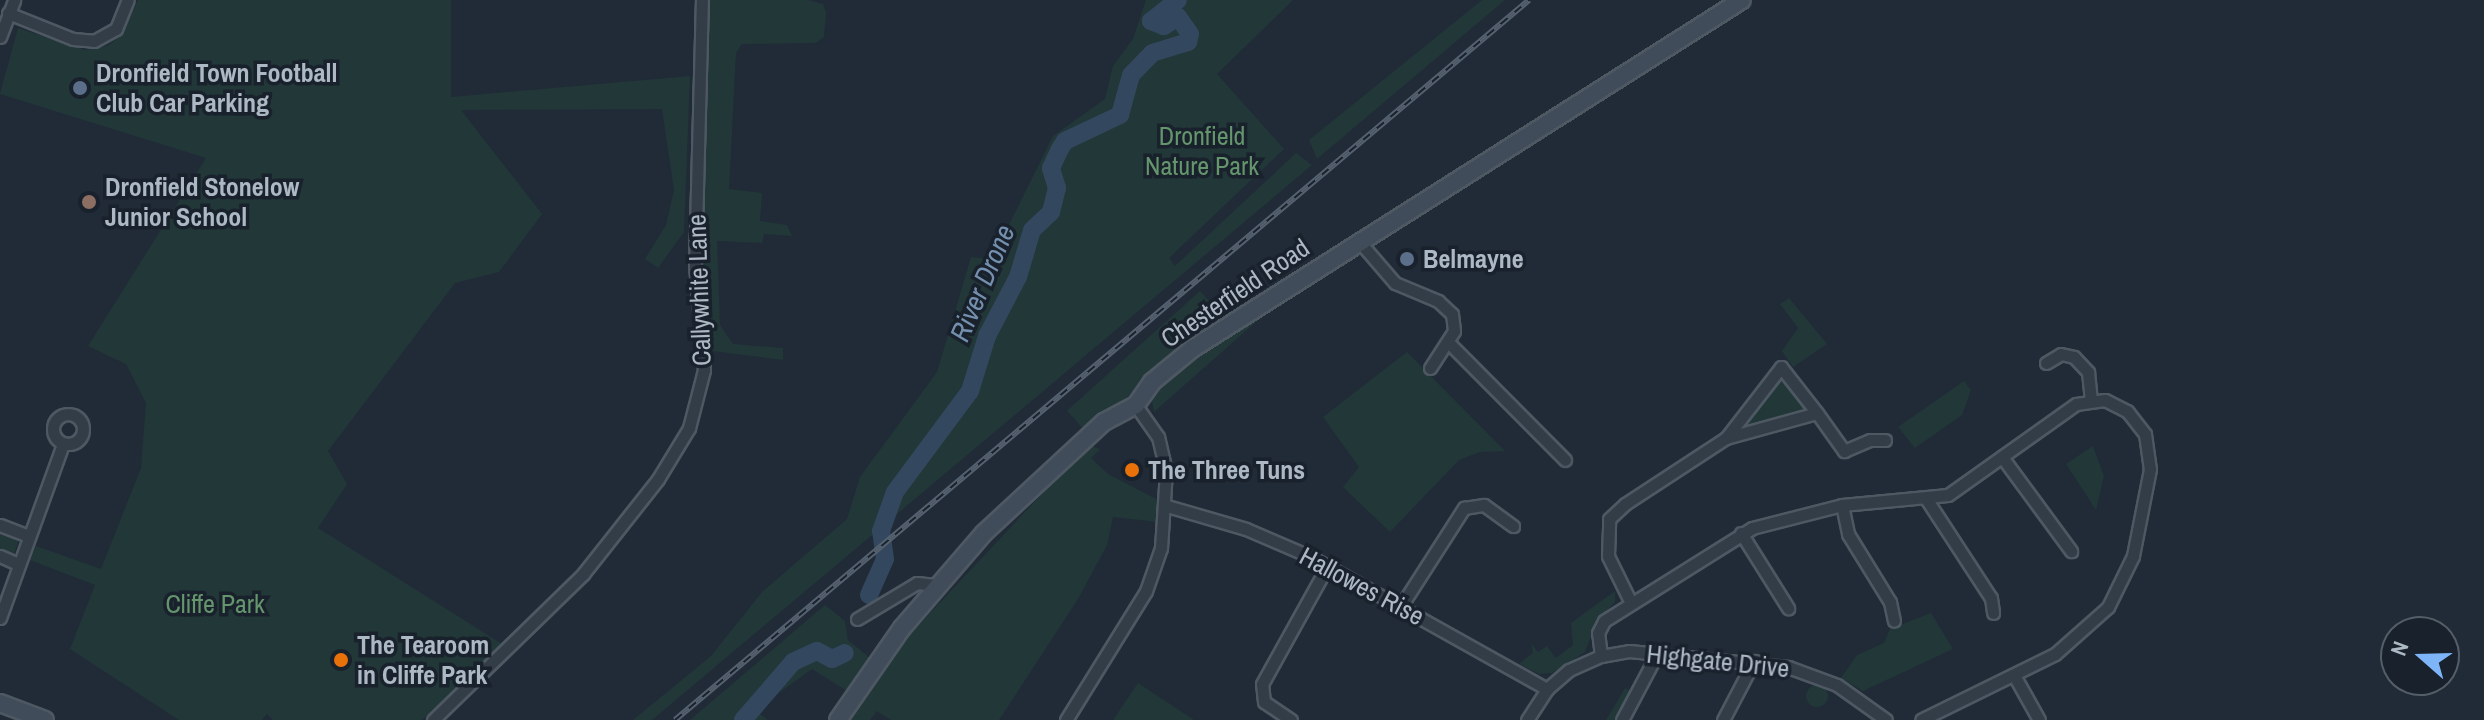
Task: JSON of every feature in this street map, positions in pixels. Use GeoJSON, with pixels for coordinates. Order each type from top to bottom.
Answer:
{"type":"FeatureCollection","features":[{"type":"Feature","properties":{"kind":"main road","name":"Chesterfield Road"},"geometry":{"type":"LineString","coordinates":[[838,720],[935,585],[1050,469],[1104,422],[1136,405],[1152,382],[1219,329],[1742,0]]}},
{"type":"Feature","properties":{"kind":"main road"},"geometry":{"type":"LineString","coordinates":[[0,703],[45,720]]}},
{"type":"Feature","properties":{"kind":"street"},"geometry":{"type":"LineString","coordinates":[[0,37],[14,0]]}},
{"type":"Feature","properties":{"kind":"street"},"geometry":{"type":"LineString","coordinates":[[8,13],[73,39],[94,41],[116,29],[128,0]]}},
{"type":"Feature","properties":{"kind":"street","name":"Callywhite Lane"},"geometry":{"type":"LineString","coordinates":[[433,720],[591,565],[689,428],[704,370],[695,265],[702,0]]}},
{"type":"Feature","properties":{"kind":"street"},"geometry":{"type":"LineString","coordinates":[[1358,240],[1400,288],[1446,306],[1455,323],[1448,342],[1430,368]]}},
{"type":"Feature","properties":{"kind":"street"},"geometry":{"type":"LineString","coordinates":[[1448,342],[1565,460]]}},
{"type":"Feature","properties":{"kind":"street"},"geometry":{"type":"LineString","coordinates":[[2046,363],[2061,354],[2074,357],[2088,372],[2091,399]]}},
{"type":"Feature","properties":{"kind":"street"},"geometry":{"type":"LineString","coordinates":[[1726,438],[1781,367],[1844,451],[1870,440],[1885,440]]}},
{"type":"Feature","properties":{"kind":"street"},"geometry":{"type":"LineString","coordinates":[[1601,656],[1600,626],[1741,533],[1767,522],[1842,505],[1927,500],[1948,495],[2002,457],[2053,415],[2091,399],[2127,411],[2149,443],[2148,491],[2135,550],[2121,584],[2096,622],[2067,646],[2015,677],[1921,720]]}},
{"type":"Feature","properties":{"kind":"street"},"geometry":{"type":"LineString","coordinates":[[1066,720],[1146,591],[1161,548],[1167,506],[1161,446],[1136,405]]}},
{"type":"Feature","properties":{"kind":"street"},"geometry":{"type":"LineString","coordinates":[[1631,603],[1608,556],[1609,519],[1625,504],[1726,438],[1817,413]]}},
{"type":"Feature","properties":{"kind":"street"},"geometry":{"type":"LineString","coordinates":[[0,618],[63,444]]}},
{"type":"Feature","properties":{"kind":"street"},"geometry":{"type":"LineString","coordinates":[[2002,457],[2071,551]]}},
{"type":"Feature","properties":{"kind":"street"},"geometry":{"type":"LineString","coordinates":[[1927,500],[1991,598],[1993,613]]}},
{"type":"Feature","properties":{"kind":"street"},"geometry":{"type":"LineString","coordinates":[[1401,606],[1464,508],[1484,505],[1513,526]]}},
{"type":"Feature","properties":{"kind":"street"},"geometry":{"type":"LineString","coordinates":[[1842,505],[1848,534],[1890,602],[1894,621]]}},
{"type":"Feature","properties":{"kind":"street","name":"Hallowes Rise"},"geometry":{"type":"LineString","coordinates":[[1167,506],[1246,529],[1328,565],[1547,689]]}},
{"type":"Feature","properties":{"kind":"street"},"geometry":{"type":"LineString","coordinates":[[0,525],[29,536]]}},
{"type":"Feature","properties":{"kind":"street"},"geometry":{"type":"LineString","coordinates":[[1741,533],[1788,608]]}},
{"type":"Feature","properties":{"kind":"street"},"geometry":{"type":"LineString","coordinates":[[0,556],[18,564]]}},
{"type":"Feature","properties":{"kind":"street"},"geometry":{"type":"LineString","coordinates":[[1291,720],[1264,702],[1262,684],[1328,565]]}},
{"type":"Feature","properties":{"kind":"street"},"geometry":{"type":"LineString","coordinates":[[857,619],[917,583],[935,585]]}},
{"type":"Feature","properties":{"kind":"street"},"geometry":{"type":"LineString","coordinates":[[1622,720],[1658,652]]}},
{"type":"Feature","properties":{"kind":"street","name":"Highgate Drive"},"geometry":{"type":"LineString","coordinates":[[1547,689],[1569,670],[1601,656],[1658,652],[1754,661],[1819,676],[1884,720]]}},
{"type":"Feature","properties":{"kind":"street"},"geometry":{"type":"LineString","coordinates":[[1723,720],[1754,661]]}},
{"type":"Feature","properties":{"kind":"street"},"geometry":{"type":"LineString","coordinates":[[2015,677],[2039,720]]}},
{"type":"Feature","properties":{"kind":"street"},"geometry":{"type":"LineString","coordinates":[[1527,720],[1547,689]]}},
{"type":"Feature","properties":{"kind":"green space","name":"Cliffe Park"},"geometry":{"type":"Polygon","coordinates":[[[138,0],[451,0],[451,97],[690,76],[684,232],[658,268],[645,259],[666,225],[674,190],[662,109],[461,110],[542,214],[499,272],[455,283],[328,451],[347,484],[318,528],[502,644],[422,720],[273,720],[267,714],[262,720],[179,720],[70,649],[95,585],[30,560],[36,546],[101,569],[141,468],[146,403],[126,364],[88,346],[206,158],[0,94],[18,28],[85,50],[107,46],[121,36],[138,0]]]}},
{"type":"Feature","properties":{"kind":"green space"},"geometry":{"type":"Polygon","coordinates":[[[709,0],[808,0],[823,4],[826,13],[824,37],[816,43],[742,44],[736,53],[729,189],[762,193],[760,221],[787,225],[792,236],[764,234],[762,243],[717,241],[720,325],[733,344],[783,348],[783,360],[713,351],[700,266],[709,0]]]}},
{"type":"Feature","properties":{"kind":"green space","name":"Dronfield Nature Park"},"geometry":{"type":"Polygon","coordinates":[[[1146,0],[1293,0],[1217,74],[1284,149],[1169,258],[1175,266],[1296,153],[1312,165],[652,720],[633,720],[711,656],[762,592],[847,519],[860,477],[937,372],[971,257],[992,259],[1053,136],[1105,99],[1113,66],[1133,39],[1146,0]]]}},
{"type":"Feature","properties":{"kind":"green space"},"geometry":{"type":"Polygon","coordinates":[[[1482,0],[1505,0],[1317,159],[1309,140],[1482,0]]]}},
{"type":"Feature","properties":{"kind":"green space"},"geometry":{"type":"Polygon","coordinates":[[[1200,291],[1220,313],[1087,433],[1067,411],[1200,291]]]}},
{"type":"Feature","properties":{"kind":"green space"},"geometry":{"type":"Polygon","coordinates":[[[1789,298],[1827,344],[1793,367],[1782,351],[1798,328],[1780,304],[1789,298]]]}},
{"type":"Feature","properties":{"kind":"green space"},"geometry":{"type":"Polygon","coordinates":[[[1275,305],[1154,412],[1151,395],[1156,387],[1225,332],[1275,305]]]}},
{"type":"Feature","properties":{"kind":"green space"},"geometry":{"type":"Polygon","coordinates":[[[1407,352],[1505,451],[1480,452],[1459,460],[1390,532],[1343,487],[1359,467],[1323,417],[1407,352]]]}},
{"type":"Feature","properties":{"kind":"green space"},"geometry":{"type":"Polygon","coordinates":[[[1779,375],[1805,405],[1803,411],[1739,431],[1779,375]]]}},
{"type":"Feature","properties":{"kind":"green space"},"geometry":{"type":"Polygon","coordinates":[[[1964,381],[1971,390],[1962,415],[1915,448],[1898,427],[1964,381]]]}},
{"type":"Feature","properties":{"kind":"green space"},"geometry":{"type":"Polygon","coordinates":[[[1088,445],[1100,449],[1091,458],[1108,474],[1160,501],[1158,522],[1113,517],[1107,545],[1078,599],[999,720],[891,720],[877,711],[870,720],[847,720],[901,644],[1088,445]]]}},
{"type":"Feature","properties":{"kind":"green space"},"geometry":{"type":"Polygon","coordinates":[[[2093,446],[2104,476],[2096,510],[2066,464],[2093,446]]]}},
{"type":"Feature","properties":{"kind":"green space"},"geometry":{"type":"Polygon","coordinates":[[[0,530],[20,537],[13,557],[0,552],[0,530]]]}},
{"type":"Feature","properties":{"kind":"green space"},"geometry":{"type":"Polygon","coordinates":[[[1615,591],[1615,602],[1597,621],[1585,652],[1552,673],[1539,674],[1519,664],[1533,653],[1531,643],[1538,652],[1547,646],[1556,658],[1573,645],[1571,623],[1615,591]]]}},
{"type":"Feature","properties":{"kind":"green space"},"geometry":{"type":"Polygon","coordinates":[[[825,605],[845,621],[848,640],[870,658],[847,691],[812,669],[755,710],[768,720],[690,720],[825,605]]]}},
{"type":"Feature","properties":{"kind":"green space"},"geometry":{"type":"Polygon","coordinates":[[[1931,613],[1953,649],[1863,691],[1841,678],[1857,655],[1884,643],[1890,629],[1931,613]]]}},
{"type":"Feature","properties":{"kind":"green space"},"geometry":{"type":"Polygon","coordinates":[[[1138,683],[1194,720],[1113,720],[1138,683]]]}},
{"type":"Feature","properties":{"kind":"green space"},"geometry":{"type":"Polygon","coordinates":[[[1817,685],[1825,688],[1828,696],[1825,704],[1817,707],[1809,704],[1806,696],[1809,688],[1817,685]]]}},
{"type":"Feature","properties":{"kind":"green space"},"geometry":{"type":"Polygon","coordinates":[[[1625,688],[1632,691],[1617,720],[1606,720],[1625,688]]]}},
{"type":"Feature","properties":{"kind":"waterway","name":"River Drone"},"geometry":{"type":"LineString","coordinates":[[869,595],[885,559],[881,531],[895,492],[970,391],[987,336],[1018,277],[1032,230],[1051,212],[1057,188],[1051,168],[1060,149],[1065,141],[1120,115],[1131,75],[1152,53],[1188,42],[1190,34],[1178,17],[1164,26],[1151,21],[1178,0]]}},
{"type":"Feature","properties":{"kind":"waterway","name":"River Drone"},"geometry":{"type":"LineString","coordinates":[[743,720],[793,662],[817,651],[832,659],[845,653]]}},
{"type":"Feature","properties":{"kind":"railway"},"geometry":{"type":"LineString","coordinates":[[675,720],[1529,0]]}},
{"type":"Feature","properties":{"kind":"place","name":"Dronfield Town Football Club Car Parking"},"geometry":{"type":"Point","coordinates":[80,88]}},
{"type":"Feature","properties":{"kind":"place","name":"Dronfield Stonelow Junior School"},"geometry":{"type":"Point","coordinates":[89,202]}},
{"type":"Feature","properties":{"kind":"place","name":"Belmayne"},"geometry":{"type":"Point","coordinates":[1407,259]}},
{"type":"Feature","properties":{"kind":"place","name":"The Three Tuns"},"geometry":{"type":"Point","coordinates":[1132,470]}},
{"type":"Feature","properties":{"kind":"place","name":"The Tearoom in Cliffe Park"},"geometry":{"type":"Point","coordinates":[341,660]}}]}
